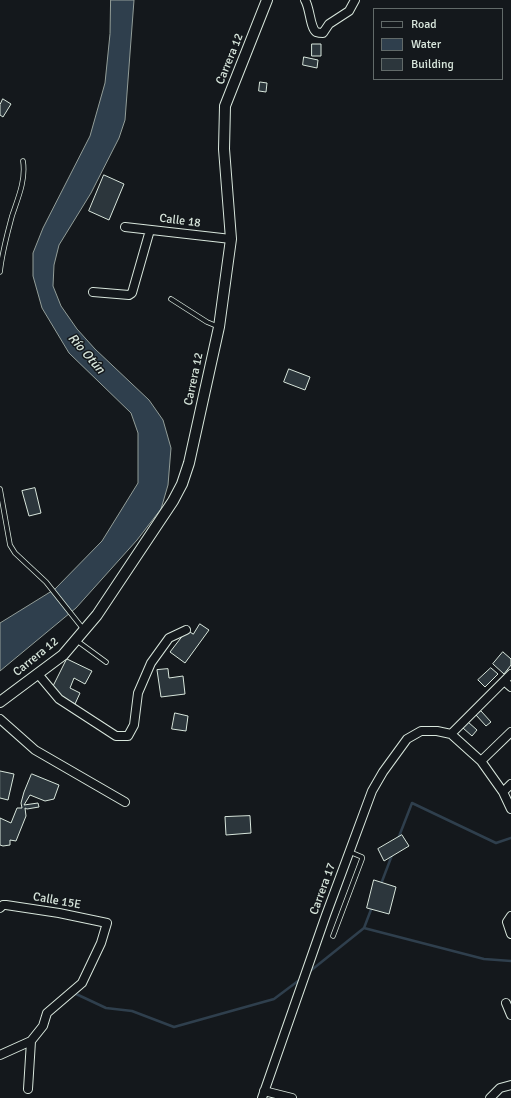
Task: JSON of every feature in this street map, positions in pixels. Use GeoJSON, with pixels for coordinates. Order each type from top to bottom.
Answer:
{"type":"FeatureCollection","features":[{"type":"Feature","properties":{"kind":"street","name":"Carrera 12"},"geometry":{"type":"LineString","coordinates":[[0,702],[63,655],[85,630],[101,609],[173,501],[182,484],[189,463],[219,327],[231,239],[224,149],[225,106],[267,0]]}},
{"type":"Feature","properties":{"kind":"street"},"geometry":{"type":"LineString","coordinates":[[305,0],[315,30],[323,33],[330,24],[349,11],[355,0]]}},
{"type":"Feature","properties":{"kind":"street","name":"Calle 18"},"geometry":{"type":"LineString","coordinates":[[125,227],[231,239]]}},
{"type":"Feature","properties":{"kind":"street"},"geometry":{"type":"LineString","coordinates":[[93,292],[129,295],[132,293],[150,230]]}},
{"type":"Feature","properties":{"kind":"street"},"geometry":{"type":"LineString","coordinates":[[38,674],[59,699],[116,736],[128,736],[134,725],[138,693],[151,663],[169,638],[186,630]]}},
{"type":"Feature","properties":{"kind":"street"},"geometry":{"type":"LineString","coordinates":[[511,674],[451,734],[481,761],[503,792],[511,809]]}},
{"type":"Feature","properties":{"kind":"street"},"geometry":{"type":"LineString","coordinates":[[504,681],[511,687]]}},
{"type":"Feature","properties":{"kind":"street"},"geometry":{"type":"LineString","coordinates":[[0,719],[34,750],[125,802]]}},
{"type":"Feature","properties":{"kind":"street","name":"Carrera 17"},"geometry":{"type":"LineString","coordinates":[[263,1094],[372,791],[383,772],[407,739],[421,731],[437,731],[451,734]]}},
{"type":"Feature","properties":{"kind":"street"},"geometry":{"type":"LineString","coordinates":[[481,761],[511,732]]}},
{"type":"Feature","properties":{"kind":"street"},"geometry":{"type":"LineString","coordinates":[[503,792],[511,784]]}},
{"type":"Feature","properties":{"kind":"street","name":"Calle 15E"},"geometry":{"type":"LineString","coordinates":[[1,906],[59,913],[107,923],[100,943],[82,983],[47,1013],[43,1026],[31,1040]]}},
{"type":"Feature","properties":{"kind":"street"},"geometry":{"type":"LineString","coordinates":[[511,916],[507,922],[511,934]]}},
{"type":"Feature","properties":{"kind":"street"},"geometry":{"type":"LineString","coordinates":[[506,1002],[511,1015]]}},
{"type":"Feature","properties":{"kind":"street"},"geometry":{"type":"LineString","coordinates":[[0,1055],[31,1040],[28,1089]]}},
{"type":"Feature","properties":{"kind":"street"},"geometry":{"type":"LineString","coordinates":[[490,1098],[500,1088],[511,1084]]}},
{"type":"Feature","properties":{"kind":"street"},"geometry":{"type":"LineString","coordinates":[[263,1094],[292,1098]]}},
{"type":"Feature","properties":{"kind":"lane"},"geometry":{"type":"LineString","coordinates":[[0,272],[2,254],[23,181],[23,161]]}},
{"type":"Feature","properties":{"kind":"lane"},"geometry":{"type":"LineString","coordinates":[[171,298],[207,322],[219,327]]}},
{"type":"Feature","properties":{"kind":"lane"},"geometry":{"type":"LineString","coordinates":[[0,489],[10,545],[15,553],[46,582],[85,630]]}},
{"type":"Feature","properties":{"kind":"lane"},"geometry":{"type":"LineString","coordinates":[[76,640],[106,662]]}},
{"type":"Feature","properties":{"kind":"lane"},"geometry":{"type":"LineString","coordinates":[[333,936],[362,859],[362,857],[350,852]]}},
{"type":"Feature","properties":{"kind":"water","name":"Río Otún"},"geometry":{"type":"Polygon","coordinates":[[[111,0],[134,0],[125,120],[119,138],[91,193],[59,245],[54,265],[53,286],[61,306],[77,329],[95,349],[149,400],[163,420],[171,448],[168,485],[161,509],[137,540],[76,608],[0,671],[0,623],[55,589],[102,541],[138,483],[138,433],[131,413],[69,353],[42,308],[33,276],[33,253],[43,228],[90,136],[105,83],[110,34],[111,0]]]}},
{"type":"Feature","properties":{"kind":"building"},"geometry":{"type":"Polygon","coordinates":[[[312,44],[321,44],[321,56],[312,56],[312,44]]]}},
{"type":"Feature","properties":{"kind":"building"},"geometry":{"type":"Polygon","coordinates":[[[304,57],[318,60],[317,68],[303,65],[304,57]]]}},
{"type":"Feature","properties":{"kind":"building"},"geometry":{"type":"Polygon","coordinates":[[[260,82],[267,83],[266,92],[259,91],[260,82]]]}},
{"type":"Feature","properties":{"kind":"building"},"geometry":{"type":"Polygon","coordinates":[[[3,99],[11,104],[3,117],[0,115],[0,105],[3,99]]]}},
{"type":"Feature","properties":{"kind":"building"},"geometry":{"type":"Polygon","coordinates":[[[104,175],[124,184],[109,220],[89,211],[104,175]]]}},
{"type":"Feature","properties":{"kind":"building"},"geometry":{"type":"Polygon","coordinates":[[[289,369],[310,377],[305,390],[284,382],[289,369]]]}},
{"type":"Feature","properties":{"kind":"building"},"geometry":{"type":"Polygon","coordinates":[[[35,488],[41,513],[29,516],[22,491],[35,488]]]}},
{"type":"Feature","properties":{"kind":"building"},"geometry":{"type":"Polygon","coordinates":[[[200,624],[209,630],[185,663],[170,652],[187,630],[193,634],[200,624]]]}},
{"type":"Feature","properties":{"kind":"building"},"geometry":{"type":"Polygon","coordinates":[[[503,652],[511,659],[511,665],[504,674],[493,664],[503,652]]]}},
{"type":"Feature","properties":{"kind":"building"},"geometry":{"type":"Polygon","coordinates":[[[67,659],[92,671],[85,684],[74,678],[70,688],[80,693],[75,704],[51,691],[67,659]]]}},
{"type":"Feature","properties":{"kind":"building"},"geometry":{"type":"Polygon","coordinates":[[[491,668],[498,674],[485,687],[478,680],[491,668]]]}},
{"type":"Feature","properties":{"kind":"building"},"geometry":{"type":"Polygon","coordinates":[[[168,669],[169,678],[183,676],[185,694],[161,697],[157,670],[168,669]]]}},
{"type":"Feature","properties":{"kind":"building"},"geometry":{"type":"Polygon","coordinates":[[[481,711],[491,722],[486,726],[476,715],[481,711]]]}},
{"type":"Feature","properties":{"kind":"building"},"geometry":{"type":"Polygon","coordinates":[[[175,713],[188,716],[186,731],[172,729],[175,713]]]}},
{"type":"Feature","properties":{"kind":"building"},"geometry":{"type":"Polygon","coordinates":[[[468,722],[477,730],[472,736],[463,728],[468,722]]]}},
{"type":"Feature","properties":{"kind":"building"},"geometry":{"type":"Polygon","coordinates":[[[0,771],[14,774],[8,800],[0,798],[0,771]]]}},
{"type":"Feature","properties":{"kind":"building"},"geometry":{"type":"Polygon","coordinates":[[[32,774],[59,785],[54,799],[45,801],[30,795],[24,805],[38,803],[39,807],[25,808],[26,816],[16,841],[10,840],[10,845],[0,845],[0,818],[11,823],[17,808],[22,808],[21,803],[24,792],[32,774]]]}},
{"type":"Feature","properties":{"kind":"building"},"geometry":{"type":"Polygon","coordinates":[[[250,816],[251,833],[226,835],[225,817],[250,816]]]}},
{"type":"Feature","properties":{"kind":"building"},"geometry":{"type":"Polygon","coordinates":[[[402,835],[409,846],[384,861],[378,849],[402,835]]]}},
{"type":"Feature","properties":{"kind":"building"},"geometry":{"type":"Polygon","coordinates":[[[374,880],[396,887],[389,914],[367,908],[374,880]]]}},
{"type":"Feature","properties":{"kind":"waterway"},"geometry":{"type":"LineString","coordinates":[[398,839],[412,803],[496,843],[511,838]]}},
{"type":"Feature","properties":{"kind":"waterway"},"geometry":{"type":"LineString","coordinates":[[381,884],[392,855]]}},
{"type":"Feature","properties":{"kind":"waterway"},"geometry":{"type":"LineString","coordinates":[[309,972],[364,928],[372,907]]}},
{"type":"Feature","properties":{"kind":"waterway"},"geometry":{"type":"LineString","coordinates":[[364,928],[484,959],[511,961]]}},
{"type":"Feature","properties":{"kind":"waterway"},"geometry":{"type":"LineString","coordinates":[[74,993],[106,1008],[132,1011],[174,1027],[274,999],[302,978]]}}]}
